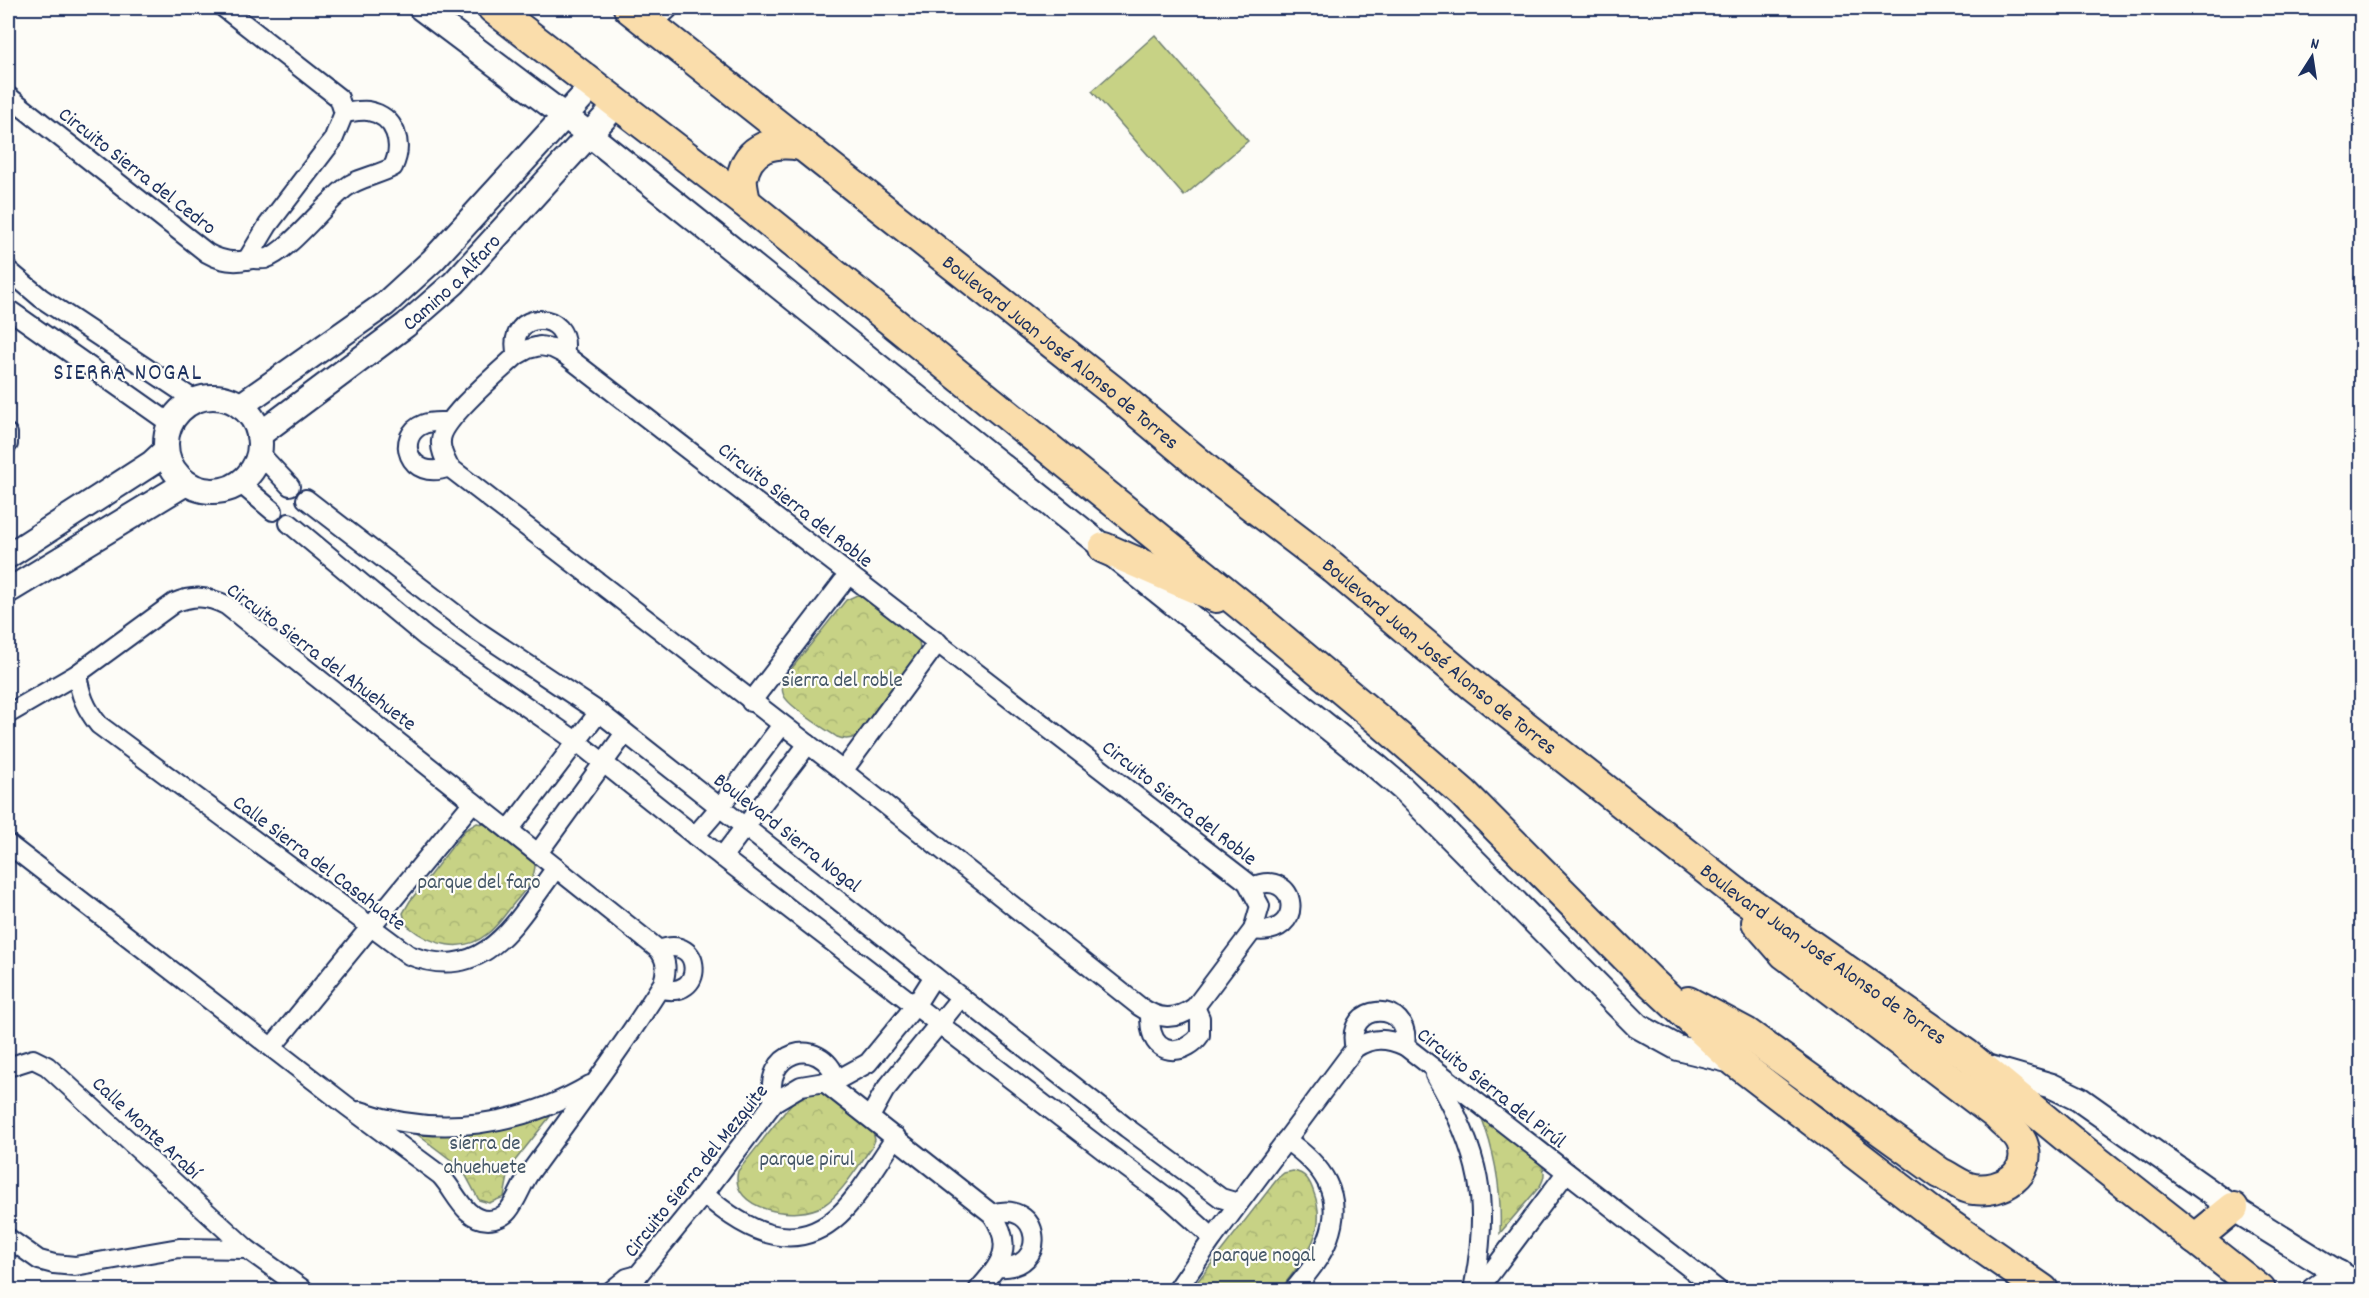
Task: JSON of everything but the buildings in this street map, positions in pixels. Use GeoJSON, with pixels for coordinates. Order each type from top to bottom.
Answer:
{"type":"FeatureCollection","features":[{"type":"Feature","properties":{"kind":"main road"},"geometry":{"type":"LineString","coordinates":[[493,8],[745,202],[1251,613],[1463,793],[1651,982],[1736,1062],[1931,1212],[2043,1290]]}},
{"type":"Feature","properties":{"kind":"main road","name":"Boulevard Juan José Alonso de Torres"},"geometry":{"type":"LineString","coordinates":[[648,12],[801,145],[1113,391],[1221,482],[1330,565],[1474,686],[1735,892],[1981,1066],[2071,1141],[2260,1290]]}},
{"type":"Feature","properties":{"kind":"main road"},"geometry":{"type":"LineString","coordinates":[[745,202],[742,179],[751,157],[765,146],[783,142],[801,145]]}},
{"type":"Feature","properties":{"kind":"main road"},"geometry":{"type":"LineString","coordinates":[[1104,548],[1251,613]]}},
{"type":"Feature","properties":{"kind":"main road"},"geometry":{"type":"LineString","coordinates":[[1651,982],[1746,1033],[1940,1173],[1968,1188],[1993,1189],[2007,1185],[2014,1178],[2020,1171],[2024,1158],[2022,1141],[1996,1115],[1785,954],[1767,935],[1735,892]]}},
{"type":"Feature","properties":{"kind":"main road"},"geometry":{"type":"LineString","coordinates":[[2195,1239],[2233,1208]]}},
{"type":"Feature","properties":{"kind":"street"},"geometry":{"type":"LineString","coordinates":[[224,8],[339,98],[344,113],[333,140],[268,225],[247,260]]}},
{"type":"Feature","properties":{"kind":"street"},"geometry":{"type":"LineString","coordinates":[[422,8],[565,115],[1402,788],[1638,1026],[1678,1048],[1736,1062]]}},
{"type":"Feature","properties":{"kind":"street","name":"Camino a Alfaro"},"geometry":{"type":"LineString","coordinates":[[240,406],[385,304],[433,261],[594,84]]}},
{"type":"Feature","properties":{"kind":"street","name":"Circuito Sierra del Cedro"},"geometry":{"type":"LineString","coordinates":[[8,96],[207,253],[216,258],[240,262],[266,258],[283,248],[357,179],[382,173],[393,167],[399,149],[395,129],[388,120],[367,111],[344,113]]}},
{"type":"Feature","properties":{"kind":"street","name":"Camino a Alfaro"},"geometry":{"type":"LineString","coordinates":[[259,444],[406,325],[454,283],[618,103]]}},
{"type":"Feature","properties":{"kind":"street"},"geometry":{"type":"LineString","coordinates":[[8,270],[41,298],[196,401]]}},
{"type":"Feature","properties":{"kind":"street"},"geometry":{"type":"LineString","coordinates":[[8,309],[171,424]]}},
{"type":"Feature","properties":{"kind":"street"},"geometry":{"type":"LineString","coordinates":[[517,355],[515,339],[518,331],[531,321],[539,319],[555,324],[561,330],[566,346],[564,354]]}},
{"type":"Feature","properties":{"kind":"street","name":"Circuito Sierra del Roble"},"geometry":{"type":"LineString","coordinates":[[447,422],[517,355],[540,346],[552,348],[564,354],[939,642],[1252,887],[1260,906],[1253,930],[1195,1007]]}},
{"type":"Feature","properties":{"kind":"street"},"geometry":{"type":"LineString","coordinates":[[219,398],[240,406],[255,424],[259,444],[256,464],[240,483],[227,489],[213,491],[199,489],[186,483],[170,463],[166,450],[171,424],[181,410],[196,401],[219,398]]}},
{"type":"Feature","properties":{"kind":"street"},"geometry":{"type":"LineString","coordinates":[[449,467],[439,471],[429,471],[413,462],[408,445],[415,429],[422,424],[447,422],[441,440],[442,452],[449,467],[843,771],[1150,1014],[1171,1018],[1195,1007],[1200,1018],[1200,1035],[1188,1048],[1180,1051],[1163,1047],[1152,1034],[1150,1014]]}},
{"type":"Feature","properties":{"kind":"street"},"geometry":{"type":"LineString","coordinates":[[8,434],[8,444]]}},
{"type":"Feature","properties":{"kind":"street"},"geometry":{"type":"LineString","coordinates":[[259,444],[290,486]]}},
{"type":"Feature","properties":{"kind":"street"},"geometry":{"type":"LineString","coordinates":[[8,556],[152,463],[166,450]]}},
{"type":"Feature","properties":{"kind":"street"},"geometry":{"type":"LineString","coordinates":[[8,591],[186,483]]}},
{"type":"Feature","properties":{"kind":"street"},"geometry":{"type":"LineString","coordinates":[[240,483],[273,511]]}},
{"type":"Feature","properties":{"kind":"street","name":"Boulevard Sierra Nogal"},"geometry":{"type":"LineString","coordinates":[[306,499],[476,630],[599,712],[1136,1136],[1221,1198],[1238,1203]]}},
{"type":"Feature","properties":{"kind":"street"},"geometry":{"type":"LineString","coordinates":[[288,523],[426,637],[576,741],[915,1006],[1172,1201],[1213,1238]]}},
{"type":"Feature","properties":{"kind":"street"},"geometry":{"type":"LineString","coordinates":[[752,702],[849,574]]}},
{"type":"Feature","properties":{"kind":"street","name":"Circuito Sierra del Ahuehuete"},"geometry":{"type":"LineString","coordinates":[[8,714],[77,674],[174,603],[198,596],[212,598],[226,605],[659,950]]}},
{"type":"Feature","properties":{"kind":"street"},"geometry":{"type":"LineString","coordinates":[[843,771],[939,642]]}},
{"type":"Feature","properties":{"kind":"street","name":"Calle Sierra del Casahuate"},"geometry":{"type":"LineString","coordinates":[[77,674],[80,692],[87,711],[99,725],[409,955],[443,964],[460,962],[478,956],[504,935],[556,868]]}},
{"type":"Feature","properties":{"kind":"street"},"geometry":{"type":"LineString","coordinates":[[509,831],[599,712]]}},
{"type":"Feature","properties":{"kind":"street"},"geometry":{"type":"LineString","coordinates":[[695,836],[782,725]]}},
{"type":"Feature","properties":{"kind":"street"},"geometry":{"type":"LineString","coordinates":[[538,853],[625,733]]}},
{"type":"Feature","properties":{"kind":"street"},"geometry":{"type":"LineString","coordinates":[[722,857],[808,744]]}},
{"type":"Feature","properties":{"kind":"street"},"geometry":{"type":"LineString","coordinates":[[272,1047],[474,802]]}},
{"type":"Feature","properties":{"kind":"street"},"geometry":{"type":"LineString","coordinates":[[8,844],[440,1175],[472,1215],[481,1219],[494,1219],[510,1209],[525,1179],[597,1082],[660,988],[666,973],[666,965],[659,950],[668,946],[677,946],[692,958],[693,977],[679,990],[669,991],[660,988]]}},
{"type":"Feature","properties":{"kind":"street"},"geometry":{"type":"LineString","coordinates":[[1252,887],[1260,883],[1277,885],[1285,890],[1291,902],[1291,911],[1282,925],[1266,931],[1253,930]]}},
{"type":"Feature","properties":{"kind":"street","name":"Circuito Sierra del Mezquite"},"geometry":{"type":"LineString","coordinates":[[635,1283],[774,1102],[801,1086],[831,1081],[868,1063],[915,1006],[934,976]]}},
{"type":"Feature","properties":{"kind":"street"},"geometry":{"type":"LineString","coordinates":[[870,1117],[885,1090],[961,997]]}},
{"type":"Feature","properties":{"kind":"street"},"geometry":{"type":"LineString","coordinates":[[1177,1290],[1238,1203],[1355,1048],[1353,1036],[1355,1027],[1367,1014],[1376,1011],[1385,1012],[1400,1021],[1405,1028],[1405,1046]]}},
{"type":"Feature","properties":{"kind":"street","name":"Circuito Sierra del Pirúl"},"geometry":{"type":"LineString","coordinates":[[1355,1048],[1367,1041],[1380,1038],[1405,1046],[1718,1290]]}},
{"type":"Feature","properties":{"kind":"street"},"geometry":{"type":"LineString","coordinates":[[774,1102],[771,1091],[773,1073],[785,1058],[803,1052],[821,1057],[829,1063],[831,1081],[870,1117],[992,1214],[1001,1226],[1004,1251],[999,1267],[978,1290]]}},
{"type":"Feature","properties":{"kind":"street","name":"Calle Monte Arabí"},"geometry":{"type":"LineString","coordinates":[[8,1067],[33,1059],[47,1066],[247,1250],[304,1290]]}},
{"type":"Feature","properties":{"kind":"street"},"geometry":{"type":"LineString","coordinates":[[1981,1066],[2052,1086],[2079,1099],[2233,1208],[2361,1287]]}},
{"type":"Feature","properties":{"kind":"street"},"geometry":{"type":"LineString","coordinates":[[1431,1067],[1465,1131],[1477,1172],[1482,1214],[1480,1257],[1473,1290]]}},
{"type":"Feature","properties":{"kind":"street"},"geometry":{"type":"LineString","coordinates":[[347,1106],[372,1115],[423,1125],[475,1125],[535,1111],[597,1082]]}},
{"type":"Feature","properties":{"kind":"street"},"geometry":{"type":"LineString","coordinates":[[704,1194],[740,1222],[758,1231],[786,1237],[804,1234],[828,1224],[840,1214],[896,1137]]}},
{"type":"Feature","properties":{"kind":"street"},"geometry":{"type":"LineString","coordinates":[[1287,1140],[1319,1167],[1333,1198],[1333,1222],[1328,1241],[1294,1290]]}},
{"type":"Feature","properties":{"kind":"street"},"geometry":{"type":"LineString","coordinates":[[1478,1290],[1566,1173]]}},
{"type":"Feature","properties":{"kind":"street"},"geometry":{"type":"LineString","coordinates":[[992,1214],[1011,1211],[1020,1215],[1027,1220],[1034,1238],[1033,1246],[1024,1261],[1016,1265],[999,1267]]}},
{"type":"Feature","properties":{"kind":"street"},"geometry":{"type":"LineString","coordinates":[[8,1238],[39,1260],[75,1266],[179,1248],[247,1250]]}},
{"type":"Feature","properties":{"kind":"street"},"geometry":{"type":"LineString","coordinates":[[2314,1290],[2339,1274]]}},
{"type":"Feature","properties":{"kind":"street"},"geometry":{"type":"LineString","coordinates":[[612,1290],[627,1278],[635,1283]]}},
{"type":"Feature","properties":{"kind":"green space"},"geometry":{"type":"Polygon","coordinates":[[[1155,35],[1248,141],[1184,196],[1092,91],[1155,35]]]}},
{"type":"Feature","properties":{"kind":"green space","name":"sierra del roble"},"geometry":{"type":"Polygon","coordinates":[[[857,595],[864,596],[919,638],[920,651],[859,733],[846,739],[837,737],[800,712],[788,701],[783,694],[782,687],[784,678],[846,600],[857,595]]]}},
{"type":"Feature","properties":{"kind":"green space","name":"parque del faro"},"geometry":{"type":"Polygon","coordinates":[[[477,823],[493,826],[535,861],[530,883],[498,923],[478,940],[468,944],[447,945],[427,939],[406,924],[403,913],[465,830],[477,823]]]}},
{"type":"Feature","properties":{"kind":"green space","name":"parque pirul"},"geometry":{"type":"Polygon","coordinates":[[[815,1086],[872,1128],[875,1140],[872,1147],[844,1186],[824,1205],[812,1210],[782,1212],[754,1204],[743,1196],[738,1185],[738,1171],[799,1094],[815,1086]]]}},
{"type":"Feature","properties":{"kind":"green space","name":"sierra de ahuehuete"},"geometry":{"type":"Polygon","coordinates":[[[556,1109],[514,1162],[509,1171],[504,1197],[489,1203],[479,1200],[466,1176],[451,1160],[405,1125],[556,1109]]]}},
{"type":"Feature","properties":{"kind":"green space"},"geometry":{"type":"Polygon","coordinates":[[[1481,1116],[1539,1160],[1544,1170],[1540,1186],[1500,1233],[1497,1174],[1491,1145],[1481,1116]]]}},
{"type":"Feature","properties":{"kind":"green space","name":"parque nogal"},"geometry":{"type":"Polygon","coordinates":[[[1293,1171],[1307,1178],[1311,1185],[1318,1207],[1318,1221],[1311,1246],[1280,1290],[1191,1290],[1278,1178],[1284,1173],[1293,1171]]]}},
{"type":"Feature","properties":{"kind":"district","name":"SIERRA NOGAL"},"geometry":{"type":"Point","coordinates":[128,371]}}]}
